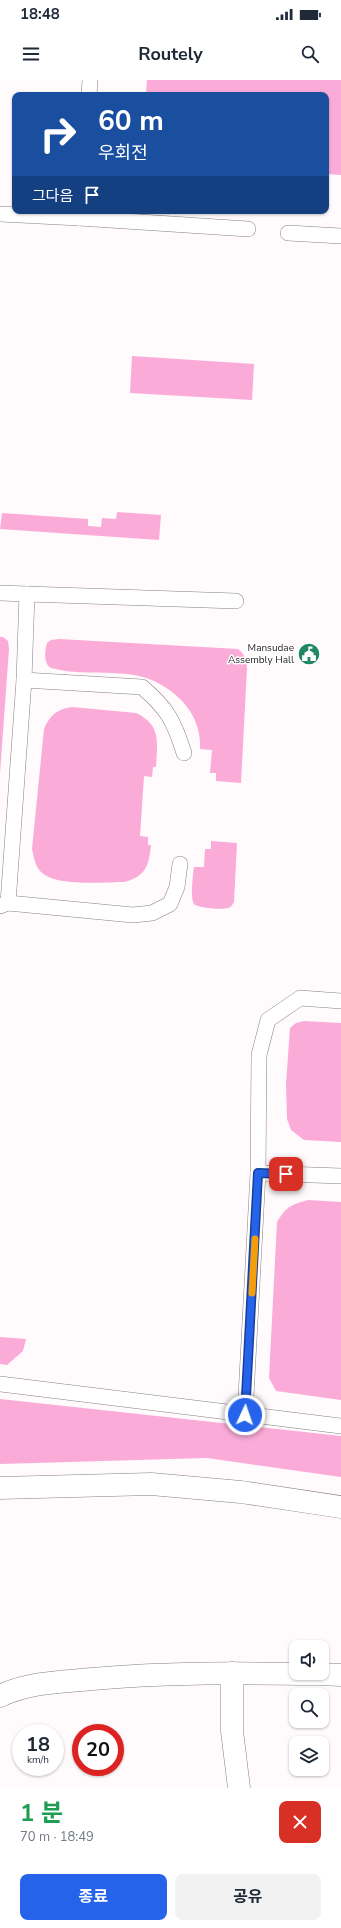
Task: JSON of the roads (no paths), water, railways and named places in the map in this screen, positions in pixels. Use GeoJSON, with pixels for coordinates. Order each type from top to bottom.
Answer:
{"type":"FeatureCollection","features":[{"type":"Feature","properties":{"kind":"street"},"geometry":{"type":"LineString","coordinates":[[0,1488],[151,1484],[241,1492],[341,1507]]}},
{"type":"Feature","properties":{"kind":"street"},"geometry":{"type":"LineString","coordinates":[[232,1673],[232,1731],[239,1788]]}},
{"type":"Feature","properties":{"kind":"street"},"geometry":{"type":"LineString","coordinates":[[0,1696],[16,1688],[143,1675],[232,1673],[341,1675]]}},
{"type":"Feature","properties":{"kind":"lane"},"geometry":{"type":"LineString","coordinates":[[89,92],[90,80]]}},
{"type":"Feature","properties":{"kind":"lane"},"geometry":{"type":"LineString","coordinates":[[0,214],[80,215],[248,229]]}},
{"type":"Feature","properties":{"kind":"lane"},"geometry":{"type":"LineString","coordinates":[[288,233],[341,236]]}},
{"type":"Feature","properties":{"kind":"lane"},"geometry":{"type":"LineString","coordinates":[[0,593],[236,601]]}},
{"type":"Feature","properties":{"kind":"lane"},"geometry":{"type":"LineString","coordinates":[[27,594],[24,680],[4,904],[133,915],[152,913],[170,904],[177,887],[180,864]]}},
{"type":"Feature","properties":{"kind":"lane"},"geometry":{"type":"LineString","coordinates":[[24,680],[142,687],[156,698],[169,714],[178,732],[184,753]]}},
{"type":"Feature","properties":{"kind":"lane"},"geometry":{"type":"LineString","coordinates":[[245,1415],[258,1173],[259,1055],[268,1020],[300,998],[341,1001]]}},
{"type":"Feature","properties":{"kind":"lane"},"geometry":{"type":"LineString","coordinates":[[258,1173],[341,1176]]}},
{"type":"Feature","properties":{"kind":"lane"},"geometry":{"type":"LineString","coordinates":[[0,1384],[341,1426]]}},
{"type":"Feature","properties":{"kind":"place","name":"Mansudae Assembly Hall"},"geometry":{"type":"Point","coordinates":[309,654]}}]}
